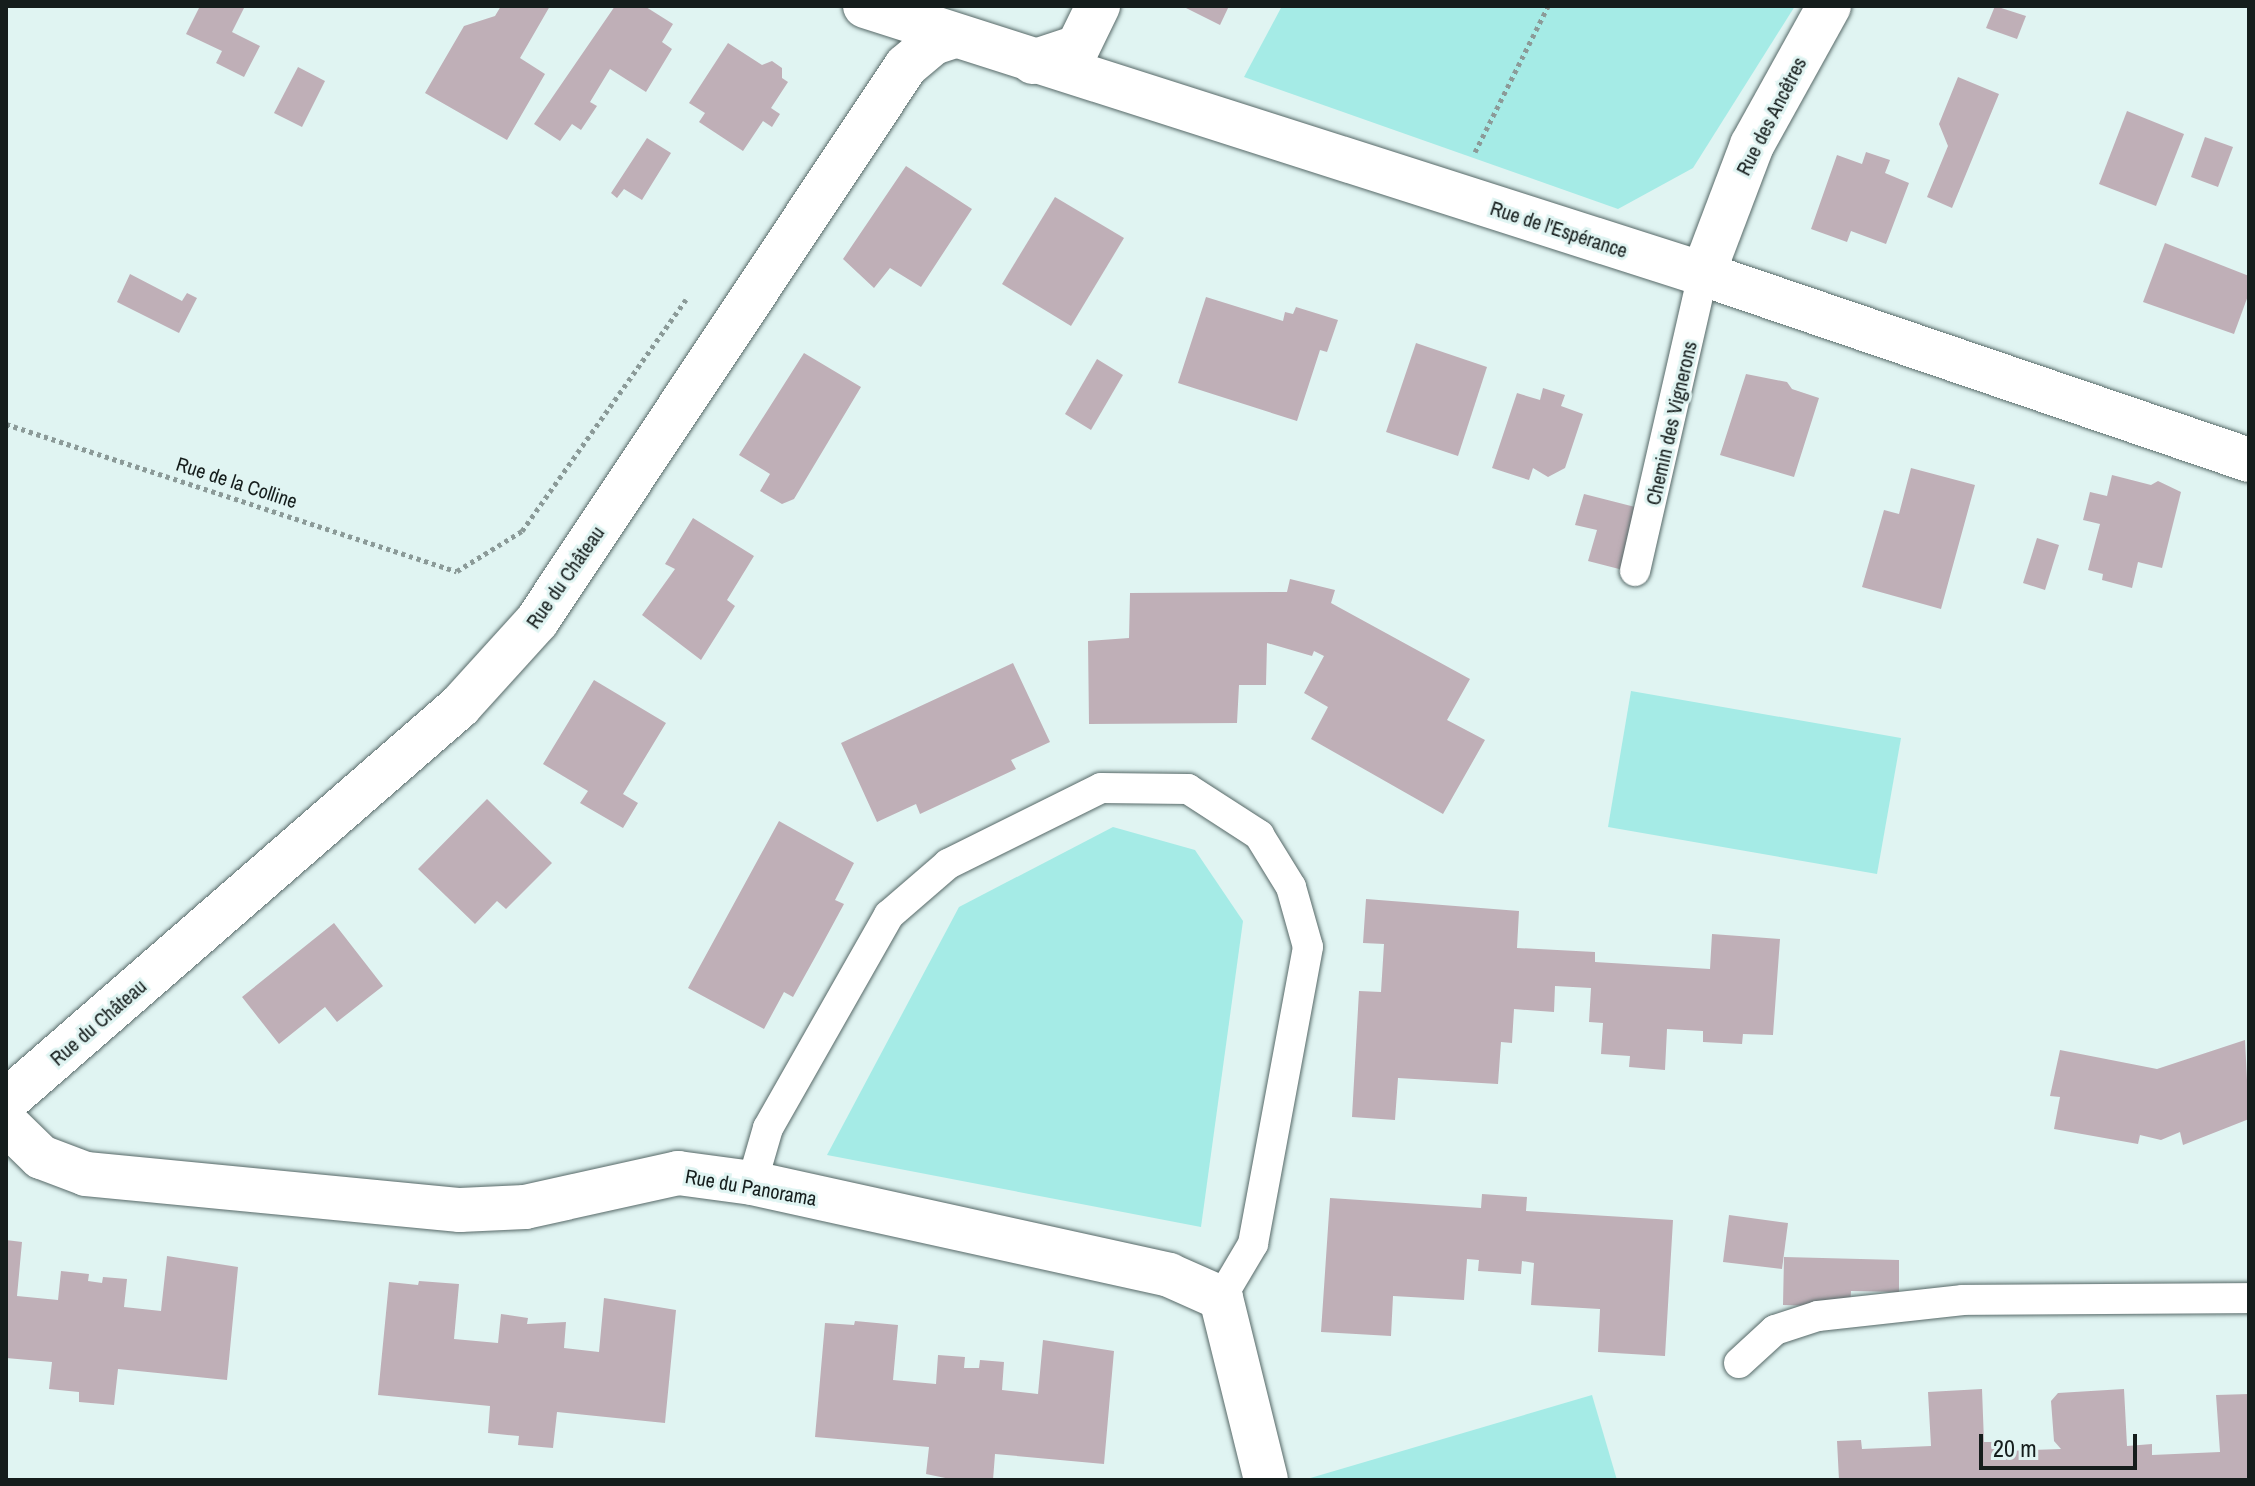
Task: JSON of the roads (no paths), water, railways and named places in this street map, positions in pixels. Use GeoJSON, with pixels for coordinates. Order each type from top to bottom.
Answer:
{"type":"FeatureCollection","features":[{"type":"Feature","properties":{"kind":"street","name":"Rue de l'Espérance"},"geometry":{"type":"LineString","coordinates":[[865,6],[1703,274],[2249,460]]}},
{"type":"Feature","properties":{"kind":"street"},"geometry":{"type":"LineString","coordinates":[[1033,62],[1078,47],[1098,6]]}},
{"type":"Feature","properties":{"kind":"street","name":"Rue des Ancêtres"},"geometry":{"type":"LineString","coordinates":[[1703,274],[1752,145],[1829,6]]}},
{"type":"Feature","properties":{"kind":"street","name":"Rue du Château"},"geometry":{"type":"LineString","coordinates":[[6,1101],[460,706],[537,621],[906,66],[933,43],[955,36]]}},
{"type":"Feature","properties":{"kind":"street","name":"Rue du Panorama"},"geometry":{"type":"LineString","coordinates":[[6,1123],[41,1157],[86,1174],[460,1210],[525,1207],[678,1173],[752,1183],[1169,1275],[1221,1298]]}},
{"type":"Feature","properties":{"kind":"street"},"geometry":{"type":"LineString","coordinates":[[1221,1298],[1266,1480]]}},
{"type":"Feature","properties":{"kind":"lane","name":"Chemin des Vignerons"},"geometry":{"type":"LineString","coordinates":[[1635,571],[1703,274]]}},
{"type":"Feature","properties":{"kind":"lane"},"geometry":{"type":"LineString","coordinates":[[752,1183],[768,1128],[889,915],[948,864],[1101,788],[1188,789],[1259,835],[1291,887],[1308,947],[1253,1244],[1221,1298]]}},
{"type":"Feature","properties":{"kind":"lane"},"geometry":{"type":"LineString","coordinates":[[1739,1363],[1775,1330],[1818,1316],[1963,1300],[2249,1298]]}}]}
